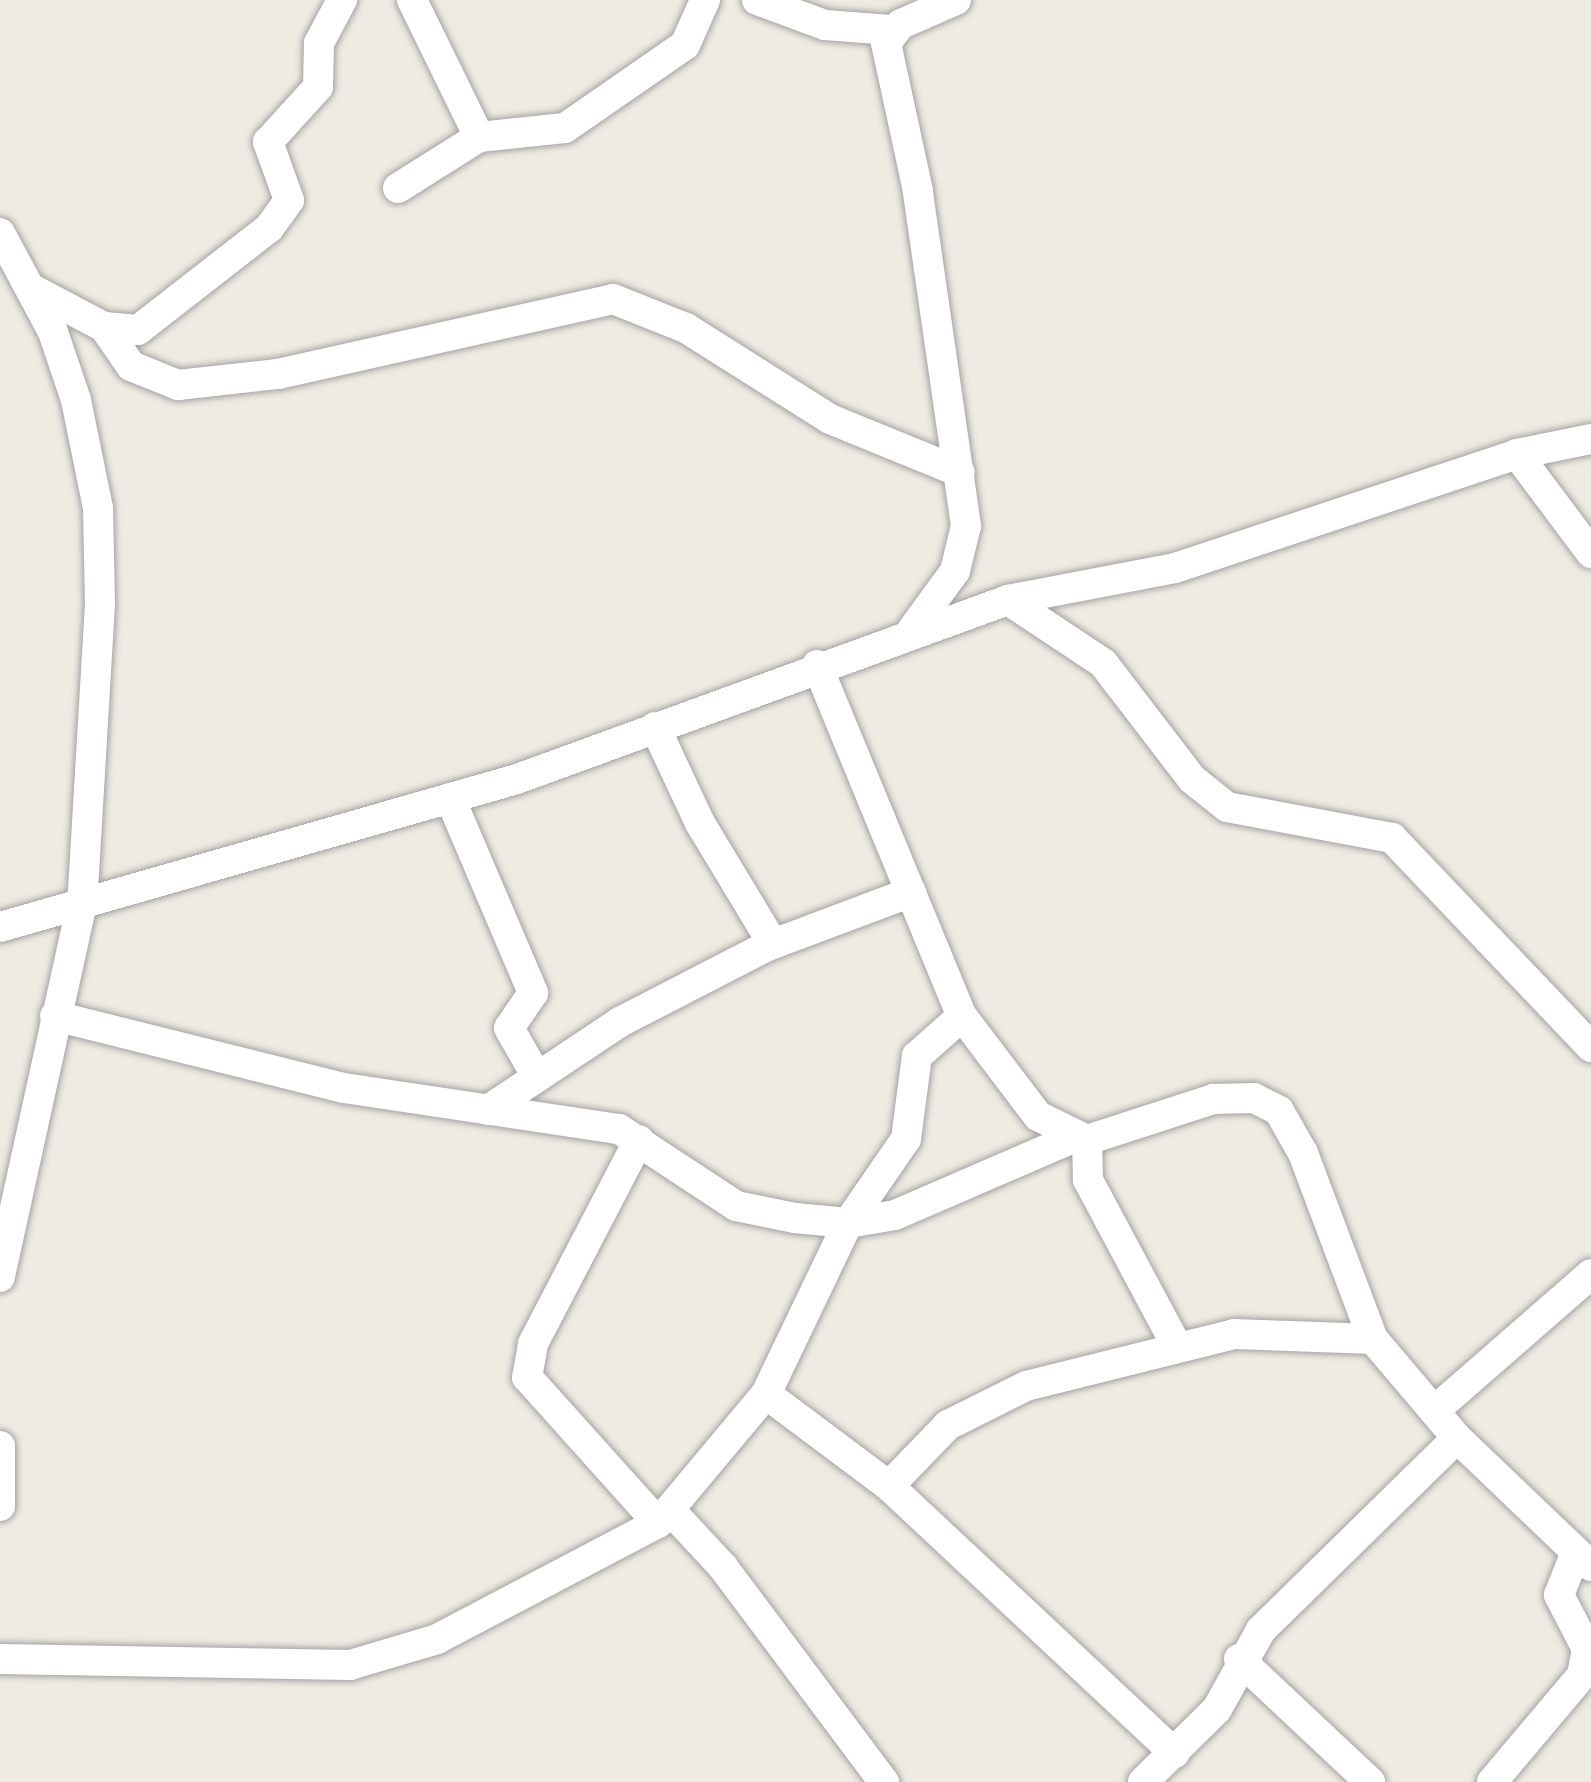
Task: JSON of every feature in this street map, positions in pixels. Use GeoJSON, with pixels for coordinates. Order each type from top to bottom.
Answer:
{"type":"FeatureCollection","features":[{"type":"Feature","properties":{"kind":"street"},"geometry":{"type":"LineString","coordinates":[[30,288],[104,327],[138,330],[157,320],[288,209],[268,142],[318,87],[319,43],[342,0]]}},
{"type":"Feature","properties":{"kind":"street"},"geometry":{"type":"LineString","coordinates":[[412,0],[479,137]]}},
{"type":"Feature","properties":{"kind":"street"},"geometry":{"type":"LineString","coordinates":[[398,188],[479,137],[565,128],[685,45],[705,0]]}},
{"type":"Feature","properties":{"kind":"street"},"geometry":{"type":"LineString","coordinates":[[757,0],[825,26],[891,30],[956,0]]}},
{"type":"Feature","properties":{"kind":"street"},"geometry":{"type":"LineString","coordinates":[[891,30],[886,56],[918,191],[960,472],[962,555],[912,630]]}},
{"type":"Feature","properties":{"kind":"street"},"geometry":{"type":"LineString","coordinates":[[0,232],[30,288],[76,400],[98,508],[82,903],[0,1277]]}},
{"type":"Feature","properties":{"kind":"street"},"geometry":{"type":"LineString","coordinates":[[104,327],[131,366],[178,385],[278,374],[613,299],[686,328],[830,419],[960,472]]}},
{"type":"Feature","properties":{"kind":"street"},"geometry":{"type":"LineString","coordinates":[[0,927],[450,799],[912,630],[1008,600],[1175,568],[1517,454],[1591,440]]}},
{"type":"Feature","properties":{"kind":"street"},"geometry":{"type":"LineString","coordinates":[[1517,454],[1591,554]]}},
{"type":"Feature","properties":{"kind":"street"},"geometry":{"type":"LineString","coordinates":[[1008,600],[1103,663],[1192,779],[1227,807],[1392,838],[1591,1047]]}},
{"type":"Feature","properties":{"kind":"street"},"geometry":{"type":"LineString","coordinates":[[817,665],[962,1016],[1038,1115],[1080,1139],[1088,1180],[1175,1343]]}},
{"type":"Feature","properties":{"kind":"street"},"geometry":{"type":"LineString","coordinates":[[655,727],[700,824],[773,944]]}},
{"type":"Feature","properties":{"kind":"street"},"geometry":{"type":"LineString","coordinates":[[450,799],[533,993],[508,1028],[537,1077]]}},
{"type":"Feature","properties":{"kind":"street"},"geometry":{"type":"LineString","coordinates":[[488,1109],[620,1022],[773,944],[910,892]]}},
{"type":"Feature","properties":{"kind":"street"},"geometry":{"type":"LineString","coordinates":[[55,1016],[344,1088],[619,1130],[736,1206],[848,1223],[928,1204],[1080,1139],[1213,1099],[1254,1098],[1279,1111],[1373,1339],[1457,1438],[1585,1556],[1559,1595],[1587,1649],[1582,1675],[1492,1782]]}},
{"type":"Feature","properties":{"kind":"street"},"geometry":{"type":"LineString","coordinates":[[0,1659],[350,1665],[437,1639],[665,1516],[766,1394],[848,1223],[912,1126],[917,1056],[962,1016]]}},
{"type":"Feature","properties":{"kind":"street"},"geometry":{"type":"LineString","coordinates":[[639,1140],[533,1344],[527,1377],[665,1516],[723,1567],[884,1782]]}},
{"type":"Feature","properties":{"kind":"street"},"geometry":{"type":"LineString","coordinates":[[1434,1411],[1591,1274]]}},
{"type":"Feature","properties":{"kind":"street"},"geometry":{"type":"LineString","coordinates":[[889,1486],[931,1439],[985,1402],[1175,1343],[1234,1334],[1373,1339]]}},
{"type":"Feature","properties":{"kind":"street"},"geometry":{"type":"LineString","coordinates":[[766,1394],[889,1486],[1174,1754]]}},
{"type":"Feature","properties":{"kind":"street"},"geometry":{"type":"LineString","coordinates":[[1143,1782],[1217,1709],[1239,1659],[1315,1571],[1457,1438]]}},
{"type":"Feature","properties":{"kind":"street"},"geometry":{"type":"LineString","coordinates":[[0,1446],[0,1506]]}},
{"type":"Feature","properties":{"kind":"street"},"geometry":{"type":"LineString","coordinates":[[1239,1659],[1370,1782]]}}]}
